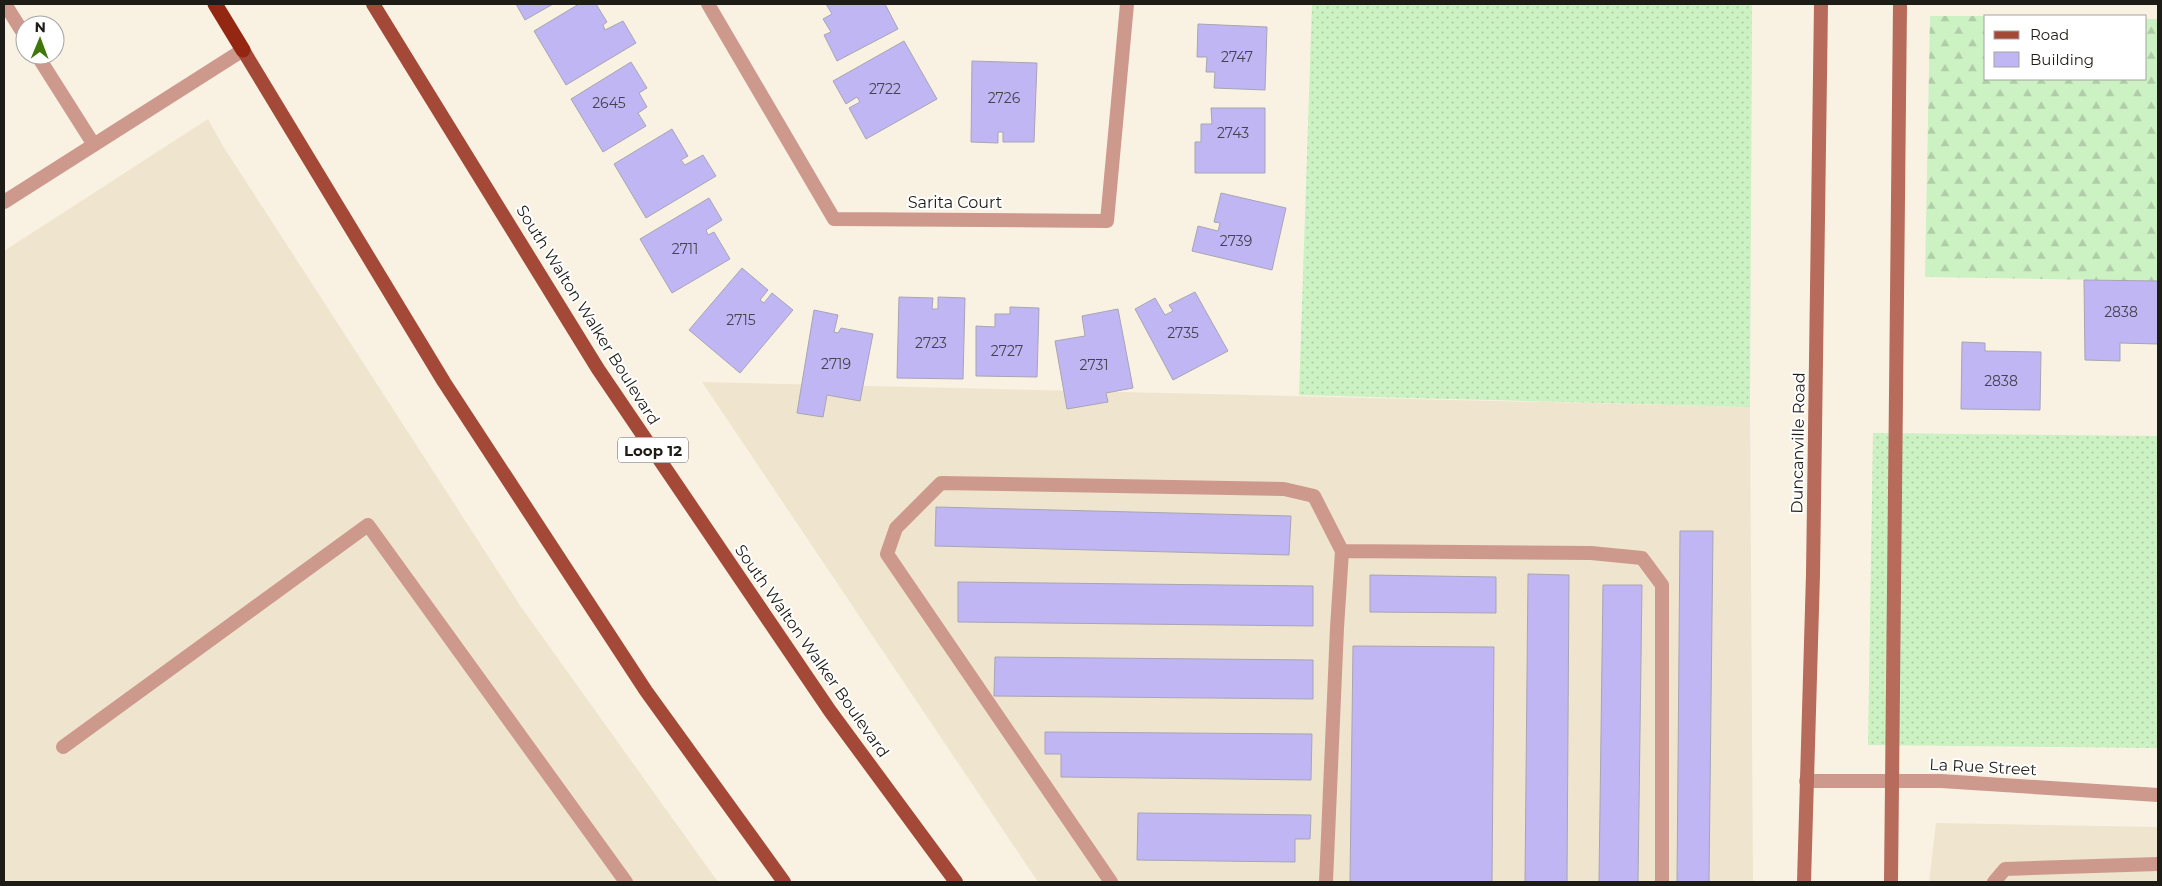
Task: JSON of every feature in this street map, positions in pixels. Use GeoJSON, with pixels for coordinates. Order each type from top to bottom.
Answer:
{"type":"FeatureCollection","features":[{"type":"Feature","properties":{"kind":"highway"},"geometry":{"type":"LineString","coordinates":[[215,4],[243,50]]}},
{"type":"Feature","properties":{"kind":"main road","name":"South Walton Walker Boulevard"},"geometry":{"type":"LineString","coordinates":[[373,4],[598,368],[830,711],[956,882]]}},
{"type":"Feature","properties":{"kind":"main road","name":"Duncanville Road"},"geometry":{"type":"LineString","coordinates":[[1804,882],[1813,574],[1822,4]]}},
{"type":"Feature","properties":{"kind":"main road"},"geometry":{"type":"LineString","coordinates":[[1891,882],[1894,781],[1900,4]]}},
{"type":"Feature","properties":{"kind":"main road"},"geometry":{"type":"LineString","coordinates":[[243,50],[449,391],[646,691],[784,882]]}},
{"type":"Feature","properties":{"kind":"street"},"geometry":{"type":"LineString","coordinates":[[5,4],[15,20]]}},
{"type":"Feature","properties":{"kind":"street","name":"Sarita Court"},"geometry":{"type":"LineString","coordinates":[[708,4],[834,219],[1107,221],[1127,4]]}},
{"type":"Feature","properties":{"kind":"street"},"geometry":{"type":"LineString","coordinates":[[4,202],[243,50]]}},
{"type":"Feature","properties":{"kind":"street"},"geometry":{"type":"LineString","coordinates":[[43,65],[94,145]]}},
{"type":"Feature","properties":{"kind":"street"},"geometry":{"type":"LineString","coordinates":[[1111,882],[887,554],[896,528],[941,483],[1284,489],[1314,496],[1342,551],[1336,628],[1326,882]]}},
{"type":"Feature","properties":{"kind":"street"},"geometry":{"type":"LineString","coordinates":[[63,747],[368,525],[626,882]]}},
{"type":"Feature","properties":{"kind":"street"},"geometry":{"type":"LineString","coordinates":[[1342,551],[1591,553],[1642,558],[1662,585],[1662,882]]}},
{"type":"Feature","properties":{"kind":"street","name":"La Rue Street"},"geometry":{"type":"LineString","coordinates":[[1806,781],[1941,781],[2158,795]]}},
{"type":"Feature","properties":{"kind":"street"},"geometry":{"type":"LineString","coordinates":[[1994,882],[2005,868],[2158,864]]}},
{"type":"Feature","properties":{"kind":"shaded area"},"geometry":{"type":"Polygon","coordinates":[[[208,119],[223,146],[521,607],[718,882],[4,882],[4,251],[208,119]]]}},
{"type":"Feature","properties":{"kind":"shaded area"},"geometry":{"type":"Polygon","coordinates":[[[702,382],[1750,407],[1753,882],[1038,882],[702,382]]]}},
{"type":"Feature","properties":{"kind":"shaded area"},"geometry":{"type":"Polygon","coordinates":[[[1936,823],[2158,827],[2158,882],[1929,882],[1936,823]]]}},
{"type":"Feature","properties":{"kind":"green space"},"geometry":{"type":"Polygon","coordinates":[[[1312,4],[1749,4],[1752,6],[1750,407],[1299,395],[1312,4]]]}},
{"type":"Feature","properties":{"kind":"green space"},"geometry":{"type":"Polygon","coordinates":[[[1930,16],[1984,16],[1984,80],[2147,80],[2147,19],[2158,19],[2158,281],[1925,277],[1930,16]]]}},
{"type":"Feature","properties":{"kind":"green space"},"geometry":{"type":"Polygon","coordinates":[[[1873,433],[2158,436],[2158,748],[1868,745],[1873,433]]]}},
{"type":"Feature","properties":{"kind":"building"},"geometry":{"type":"Polygon","coordinates":[[[516,4],[553,4],[525,20],[516,4]]]}},
{"type":"Feature","properties":{"kind":"building"},"geometry":{"type":"Polygon","coordinates":[[[579,4],[596,4],[607,22],[603,25],[605,30],[623,21],[636,43],[566,85],[534,31],[579,4]]]}},
{"type":"Feature","properties":{"kind":"building"},"geometry":{"type":"Polygon","coordinates":[[[826,4],[885,4],[898,29],[837,61],[824,35],[831,32],[823,19],[832,14],[826,4]]]}},
{"type":"Feature","properties":{"kind":"building"},"geometry":{"type":"Polygon","coordinates":[[[1198,24],[1267,27],[1265,90],[1214,88],[1215,72],[1206,72],[1207,57],[1197,57],[1198,24]]]}},
{"type":"Feature","properties":{"kind":"building"},"geometry":{"type":"Polygon","coordinates":[[[904,41],[937,99],[866,139],[849,108],[860,102],[857,97],[846,104],[833,81],[904,41]]]}},
{"type":"Feature","properties":{"kind":"building"},"geometry":{"type":"Polygon","coordinates":[[[972,61],[1037,63],[1034,142],[1003,142],[1003,132],[998,132],[998,143],[971,142],[972,61]]]}},
{"type":"Feature","properties":{"kind":"building"},"geometry":{"type":"Polygon","coordinates":[[[631,62],[647,88],[639,93],[647,107],[638,113],[646,126],[603,152],[571,99],[631,62]]]}},
{"type":"Feature","properties":{"kind":"building"},"geometry":{"type":"Polygon","coordinates":[[[1211,108],[1265,108],[1265,173],[1195,173],[1195,142],[1201,142],[1201,124],[1212,124],[1211,108]]]}},
{"type":"Feature","properties":{"kind":"building"},"geometry":{"type":"Polygon","coordinates":[[[672,129],[688,156],[681,160],[685,165],[703,155],[716,176],[646,218],[614,164],[672,129]]]}},
{"type":"Feature","properties":{"kind":"building"},"geometry":{"type":"Polygon","coordinates":[[[1221,193],[1286,208],[1272,270],[1192,251],[1198,226],[1218,231],[1220,223],[1214,222],[1221,193]]]}},
{"type":"Feature","properties":{"kind":"building"},"geometry":{"type":"Polygon","coordinates":[[[709,198],[722,220],[706,230],[708,235],[714,232],[730,259],[672,293],[640,239],[709,198]]]}},
{"type":"Feature","properties":{"kind":"building"},"geometry":{"type":"Polygon","coordinates":[[[742,268],[768,290],[760,300],[764,303],[772,293],[793,310],[740,373],[689,330],[742,268]]]}},
{"type":"Feature","properties":{"kind":"building"},"geometry":{"type":"Polygon","coordinates":[[[2084,280],[2158,281],[2158,344],[2120,343],[2120,361],[2085,360],[2084,280]]]}},
{"type":"Feature","properties":{"kind":"building"},"geometry":{"type":"Polygon","coordinates":[[[1195,292],[1228,351],[1173,380],[1135,309],[1155,298],[1165,315],[1173,311],[1169,305],[1195,292]]]}},
{"type":"Feature","properties":{"kind":"building"},"geometry":{"type":"Polygon","coordinates":[[[899,297],[933,298],[932,309],[938,309],[938,297],[965,298],[963,379],[897,378],[899,297]]]}},
{"type":"Feature","properties":{"kind":"building"},"geometry":{"type":"Polygon","coordinates":[[[1010,307],[1039,308],[1037,377],[976,376],[976,326],[995,327],[995,314],[1010,314],[1010,307]]]}},
{"type":"Feature","properties":{"kind":"building"},"geometry":{"type":"Polygon","coordinates":[[[1118,309],[1133,388],[1106,393],[1108,402],[1067,409],[1055,341],[1085,336],[1082,316],[1118,309]]]}},
{"type":"Feature","properties":{"kind":"building"},"geometry":{"type":"Polygon","coordinates":[[[814,310],[838,315],[834,332],[838,333],[841,328],[873,334],[860,401],[827,395],[823,417],[797,413],[814,310]]]}},
{"type":"Feature","properties":{"kind":"building"},"geometry":{"type":"Polygon","coordinates":[[[1962,342],[1985,343],[1985,351],[2041,352],[2040,410],[1961,409],[1962,342]]]}},
{"type":"Feature","properties":{"kind":"building"},"geometry":{"type":"Polygon","coordinates":[[[936,507],[1291,516],[1289,555],[935,546],[936,507]]]}},
{"type":"Feature","properties":{"kind":"building"},"geometry":{"type":"Polygon","coordinates":[[[1680,531],[1713,531],[1709,882],[1677,882],[1680,531]]]}},
{"type":"Feature","properties":{"kind":"building"},"geometry":{"type":"Polygon","coordinates":[[[1528,574],[1569,575],[1567,882],[1525,882],[1528,574]]]}},
{"type":"Feature","properties":{"kind":"building"},"geometry":{"type":"Polygon","coordinates":[[[1370,575],[1496,577],[1496,613],[1370,612],[1370,575]]]}},
{"type":"Feature","properties":{"kind":"building"},"geometry":{"type":"Polygon","coordinates":[[[958,582],[1313,586],[1313,626],[958,622],[958,582]]]}},
{"type":"Feature","properties":{"kind":"building"},"geometry":{"type":"Polygon","coordinates":[[[1603,585],[1642,585],[1638,882],[1599,882],[1603,585]]]}},
{"type":"Feature","properties":{"kind":"building"},"geometry":{"type":"Polygon","coordinates":[[[1353,646],[1494,647],[1492,882],[1350,882],[1353,646]]]}},
{"type":"Feature","properties":{"kind":"building"},"geometry":{"type":"Polygon","coordinates":[[[995,657],[1313,660],[1313,699],[994,696],[995,657]]]}},
{"type":"Feature","properties":{"kind":"building"},"geometry":{"type":"Polygon","coordinates":[[[1045,732],[1312,734],[1311,780],[1061,777],[1061,754],[1045,754],[1045,732]]]}},
{"type":"Feature","properties":{"kind":"building"},"geometry":{"type":"Polygon","coordinates":[[[1138,813],[1311,815],[1310,839],[1295,839],[1295,862],[1137,860],[1138,813]]]}}]}
